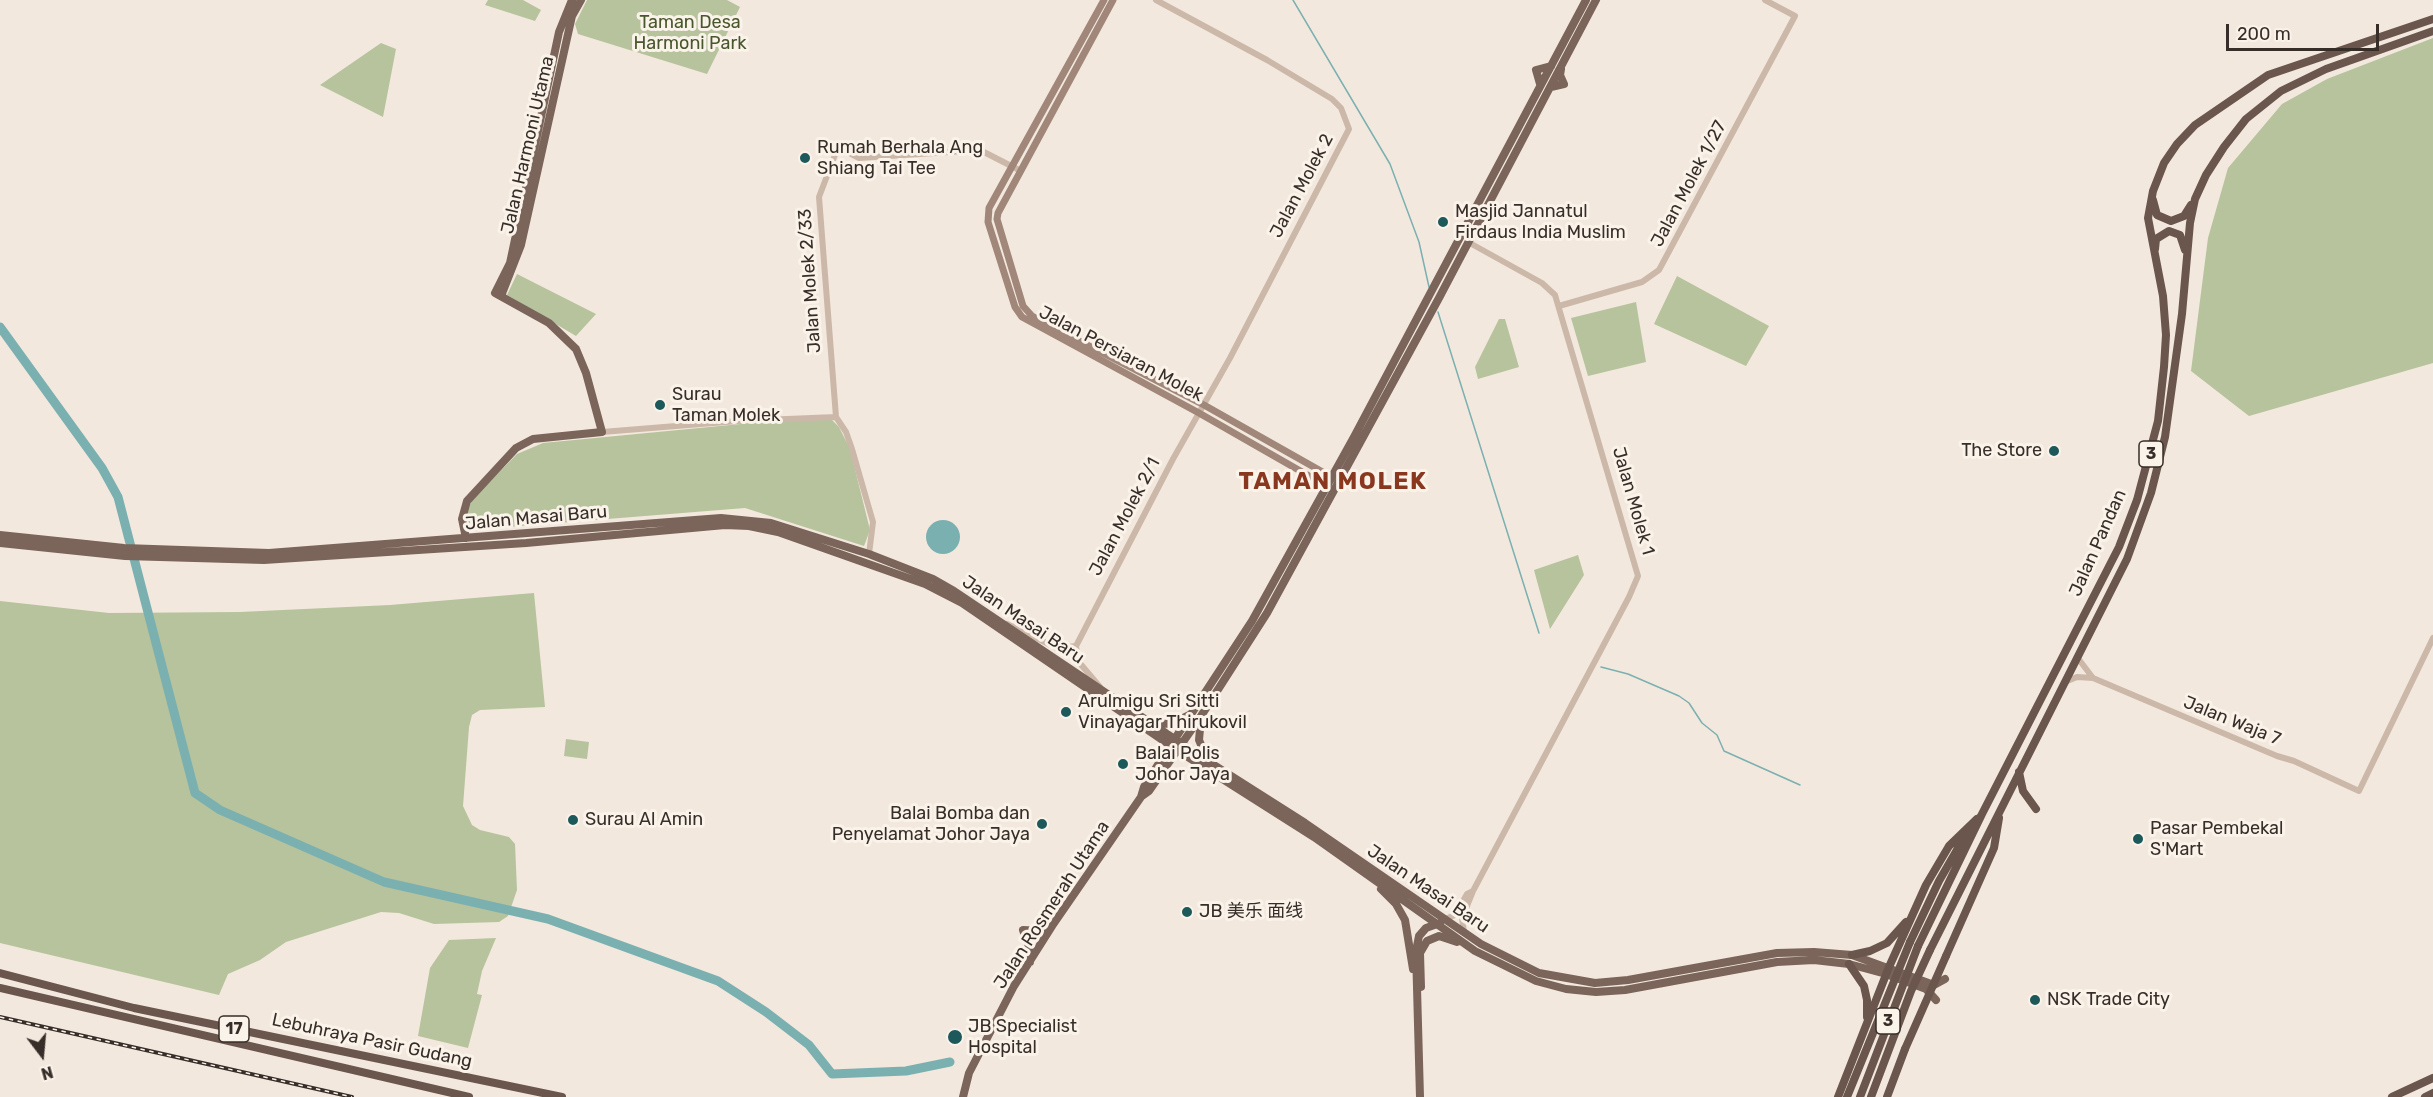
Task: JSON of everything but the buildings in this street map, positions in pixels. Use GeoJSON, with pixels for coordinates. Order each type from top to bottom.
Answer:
{"type":"FeatureCollection","features":[{"type":"Feature","properties":{"kind":"highway","name":"Jalan Pandan"},"geometry":{"type":"LineString","coordinates":[[1860,1097],[1918,946],[1982,814],[2119,547],[2138,500],[2158,421],[2166,335],[2163,296],[2148,223],[2152,191],[2170,153],[2187,132],[2258,81],[2285,68],[2433,19]]}},
{"type":"Feature","properties":{"kind":"highway","name":"Jalan Pandan"},"geometry":{"type":"LineString","coordinates":[[1871,1097],[1911,991],[1930,950],[2127,559],[2151,493],[2165,438],[2182,314],[2194,199],[2206,175],[2224,147],[2247,119],[2268,100],[2295,83],[2326,69],[2433,31]]}},
{"type":"Feature","properties":{"kind":"highway"},"geometry":{"type":"LineString","coordinates":[[2152,191],[2156,214],[2167,220],[2176,220],[2184,216],[2194,199]]}},
{"type":"Feature","properties":{"kind":"highway"},"geometry":{"type":"LineString","coordinates":[[2156,264],[2156,239],[2162,234],[2173,232],[2183,241],[2185,271]]}},
{"type":"Feature","properties":{"kind":"highway"},"geometry":{"type":"LineString","coordinates":[[2019,772],[2023,791],[2036,809]]}},
{"type":"Feature","properties":{"kind":"highway"},"geometry":{"type":"LineString","coordinates":[[1887,1097],[1905,1049],[1994,848],[2001,806]]}},
{"type":"Feature","properties":{"kind":"highway"},"geometry":{"type":"LineString","coordinates":[[1838,1097],[1912,916],[1949,846],[1982,814]]}},
{"type":"Feature","properties":{"kind":"highway"},"geometry":{"type":"LineString","coordinates":[[1846,1097],[1910,942],[1957,847],[1982,814]]}},
{"type":"Feature","properties":{"kind":"highway"},"geometry":{"type":"LineString","coordinates":[[1852,955],[1870,951],[1887,943],[1912,916]]}},
{"type":"Feature","properties":{"kind":"highway"},"geometry":{"type":"LineString","coordinates":[[1849,964],[1864,987],[1867,1000],[1866,1027]]}},
{"type":"Feature","properties":{"kind":"highway","name":"Lebuhraya Pasir Gudang"},"geometry":{"type":"LineString","coordinates":[[0,973],[134,1008],[562,1097]]}},
{"type":"Feature","properties":{"kind":"highway","name":"Lebuhraya Pasir Gudang"},"geometry":{"type":"LineString","coordinates":[[0,988],[469,1097]]}},
{"type":"Feature","properties":{"kind":"highway"},"geometry":{"type":"LineString","coordinates":[[2392,1097],[2433,1078]]}},
{"type":"Feature","properties":{"kind":"highway"},"geometry":{"type":"LineString","coordinates":[[2425,1097],[2433,1093]]}},
{"type":"Feature","properties":{"kind":"main road","name":"Jalan Harmoni Utama"},"geometry":{"type":"LineString","coordinates":[[498,294],[510,263],[559,32],[572,0]]}},
{"type":"Feature","properties":{"kind":"main road","name":"Jalan Harmoni Utama"},"geometry":{"type":"LineString","coordinates":[[498,294],[521,245],[572,16],[581,0]]}},
{"type":"Feature","properties":{"kind":"main road","name":"Jalan Persiaran Molek"},"geometry":{"type":"LineString","coordinates":[[1104,0],[989,208],[988,222],[1019,313],[1060,339],[1199,413],[1334,490]]}},
{"type":"Feature","properties":{"kind":"main road","name":"Jalan Persiaran Molek"},"geometry":{"type":"LineString","coordinates":[[1113,0],[997,219],[1023,306],[1028,312],[1204,405],[1339,481]]}},
{"type":"Feature","properties":{"kind":"main road"},"geometry":{"type":"LineString","coordinates":[[1209,762],[1199,740],[1198,714],[1252,621],[1587,0]]}},
{"type":"Feature","properties":{"kind":"main road"},"geometry":{"type":"LineString","coordinates":[[1195,761],[1179,758],[1164,763],[1159,742],[1150,727],[1180,721],[1198,714],[1267,614],[1596,0]]}},
{"type":"Feature","properties":{"kind":"main road"},"geometry":{"type":"LineString","coordinates":[[1540,86],[1536,70],[1551,66]]}},
{"type":"Feature","properties":{"kind":"main road"},"geometry":{"type":"LineString","coordinates":[[1546,74],[1561,68]]}},
{"type":"Feature","properties":{"kind":"main road"},"geometry":{"type":"LineString","coordinates":[[1550,88],[1556,84],[1564,84],[1560,75],[1561,68]]}},
{"type":"Feature","properties":{"kind":"main road"},"geometry":{"type":"LineString","coordinates":[[1540,86],[1546,81],[1555,79]]}},
{"type":"Feature","properties":{"kind":"main road"},"geometry":{"type":"LineString","coordinates":[[477,546],[469,543],[466,538],[462,519],[467,501],[516,448],[533,439],[602,432],[586,373],[576,349],[549,323],[498,294]]}},
{"type":"Feature","properties":{"kind":"main road","name":"Jalan Masai Baru"},"geometry":{"type":"LineString","coordinates":[[148,553],[269,553],[734,518],[771,523],[869,554],[933,579],[1104,692],[1150,727]]}},
{"type":"Feature","properties":{"kind":"main road","name":"Jalan Masai Baru"},"geometry":{"type":"LineString","coordinates":[[0,543],[88,553],[124,552],[264,560],[742,526],[778,532],[925,584],[962,603],[1176,744],[1209,762],[1305,823],[1442,921],[1474,951],[1536,981],[1566,989],[1596,992],[1625,990],[1777,962],[1814,960],[1888,971],[1934,985],[1945,979]]}},
{"type":"Feature","properties":{"kind":"main road","name":"Jalan Masai Baru"},"geometry":{"type":"LineString","coordinates":[[0,535],[81,544],[124,552]]}},
{"type":"Feature","properties":{"kind":"main road"},"geometry":{"type":"LineString","coordinates":[[81,544],[88,553]]}},
{"type":"Feature","properties":{"kind":"main road"},"geometry":{"type":"LineString","coordinates":[[851,557],[862,558],[869,554]]}},
{"type":"Feature","properties":{"kind":"main road","name":"Jalan Rosmerah Utama"},"geometry":{"type":"LineString","coordinates":[[963,1097],[969,1073],[984,1043],[1052,926],[1141,797],[1149,791],[1176,744],[1198,714]]}},
{"type":"Feature","properties":{"kind":"main road","name":"Jalan Masai Baru"},"geometry":{"type":"LineString","coordinates":[[1176,744],[1195,761],[1366,874],[1507,959],[1539,973],[1595,983],[1628,980],[1777,953],[1814,951],[1852,955],[1926,989],[1936,1000]]}},
{"type":"Feature","properties":{"kind":"main road"},"geometry":{"type":"LineString","coordinates":[[1366,874],[1396,904],[1405,920],[1418,1003],[1420,1097]]}},
{"type":"Feature","properties":{"kind":"main road"},"geometry":{"type":"LineString","coordinates":[[1415,976],[1419,936],[1426,928],[1442,921]]}},
{"type":"Feature","properties":{"kind":"main road"},"geometry":{"type":"LineString","coordinates":[[1030,962],[1029,944],[1023,930],[1044,931],[1052,926]]}},
{"type":"Feature","properties":{"kind":"main road"},"geometry":{"type":"LineString","coordinates":[[1418,1003],[1421,991],[1420,953],[1426,940],[1439,936],[1449,938],[1474,951]]}},
{"type":"Feature","properties":{"kind":"street","name":"Jalan Molek 2"},"geometry":{"type":"LineString","coordinates":[[1156,0],[1332,99],[1341,108],[1349,129],[1204,405]]}},
{"type":"Feature","properties":{"kind":"street","name":"Jalan Molek 1/27"},"geometry":{"type":"LineString","coordinates":[[1559,306],[1642,282],[1659,270],[1795,16],[1765,0]]}},
{"type":"Feature","properties":{"kind":"street","name":"Jalan Molek 2/33"},"geometry":{"type":"LineString","coordinates":[[836,417],[819,196],[838,147],[859,158],[980,150],[1011,165]]}},
{"type":"Feature","properties":{"kind":"street"},"geometry":{"type":"LineString","coordinates":[[1011,165],[1021,171]]}},
{"type":"Feature","properties":{"kind":"street","name":"Jalan Molek 1"},"geometry":{"type":"LineString","coordinates":[[1464,932],[1462,918],[1473,891],[1638,576],[1555,295],[1542,283],[1468,242]]}},
{"type":"Feature","properties":{"kind":"street","name":"Jalan Molek 2/1"},"geometry":{"type":"LineString","coordinates":[[1076,646],[1204,405]]}},
{"type":"Feature","properties":{"kind":"street"},"geometry":{"type":"LineString","coordinates":[[602,432],[738,421],[836,417],[849,441],[873,522],[869,554]]}},
{"type":"Feature","properties":{"kind":"street"},"geometry":{"type":"LineString","coordinates":[[1001,622],[1057,648],[1076,646],[1078,661],[1104,692]]}},
{"type":"Feature","properties":{"kind":"street","name":"Jalan Waja 7"},"geometry":{"type":"LineString","coordinates":[[2093,678],[2277,756],[2294,761],[2359,791],[2433,638]]}},
{"type":"Feature","properties":{"kind":"street"},"geometry":{"type":"LineString","coordinates":[[2077,656],[2082,668],[2093,678]]}},
{"type":"Feature","properties":{"kind":"street"},"geometry":{"type":"LineString","coordinates":[[2063,683],[2077,677],[2093,678]]}},
{"type":"Feature","properties":{"kind":"street","name":"Jalan Molek 1"},"geometry":{"type":"LineString","coordinates":[[1442,921],[1455,915],[1467,894],[1473,891]]}},
{"type":"Feature","properties":{"kind":"green space"},"geometry":{"type":"Polygon","coordinates":[[[488,0],[523,0],[541,10],[535,21],[485,5],[488,0]]]}},
{"type":"Feature","properties":{"kind":"green space","name":"Taman Desa Harmoni Park"},"geometry":{"type":"Polygon","coordinates":[[[587,0],[727,0],[740,7],[707,74],[578,34],[575,24],[587,0]]]}},
{"type":"Feature","properties":{"kind":"green space"},"geometry":{"type":"Polygon","coordinates":[[[2433,38],[2433,363],[2249,416],[2191,371],[2208,238],[2228,168],[2282,104],[2327,79],[2433,38]]]}},
{"type":"Feature","properties":{"kind":"green space"},"geometry":{"type":"Polygon","coordinates":[[[381,43],[396,49],[383,117],[320,85],[381,43]]]}},
{"type":"Feature","properties":{"kind":"green space"},"geometry":{"type":"Polygon","coordinates":[[[517,274],[596,314],[576,336],[507,295],[517,274]]]}},
{"type":"Feature","properties":{"kind":"green space"},"geometry":{"type":"Polygon","coordinates":[[[1677,276],[1769,326],[1746,366],[1654,324],[1677,276]]]}},
{"type":"Feature","properties":{"kind":"green space"},"geometry":{"type":"Polygon","coordinates":[[[1636,302],[1646,362],[1588,376],[1571,318],[1636,302]]]}},
{"type":"Feature","properties":{"kind":"green space"},"geometry":{"type":"Polygon","coordinates":[[[1499,319],[1505,319],[1519,367],[1478,379],[1475,367],[1499,319]]]}},
{"type":"Feature","properties":{"kind":"green space"},"geometry":{"type":"Polygon","coordinates":[[[831,419],[839,427],[850,449],[870,530],[864,546],[745,508],[470,530],[467,512],[472,500],[517,454],[543,443],[772,421],[831,419]]]}},
{"type":"Feature","properties":{"kind":"green space"},"geometry":{"type":"Polygon","coordinates":[[[1578,555],[1584,575],[1550,629],[1534,570],[1578,555]]]}},
{"type":"Feature","properties":{"kind":"green space"},"geometry":{"type":"Polygon","coordinates":[[[534,593],[545,707],[480,710],[472,715],[469,727],[463,806],[472,825],[480,830],[509,837],[515,844],[517,890],[508,916],[499,922],[434,924],[399,913],[381,912],[286,942],[260,960],[228,974],[219,995],[0,943],[0,601],[109,613],[240,612],[390,605],[534,593]]]}},
{"type":"Feature","properties":{"kind":"green space"},"geometry":{"type":"Polygon","coordinates":[[[566,739],[589,742],[587,759],[564,756],[566,739]]]}},
{"type":"Feature","properties":{"kind":"green space"},"geometry":{"type":"Polygon","coordinates":[[[496,938],[482,971],[477,994],[482,995],[468,1048],[418,1036],[430,968],[449,940],[496,938]]]}},
{"type":"Feature","properties":{"kind":"water"},"geometry":{"type":"Polygon","coordinates":[[[943,520],[955,525],[960,537],[955,549],[943,554],[931,549],[926,537],[931,525],[943,520]]]}},
{"type":"Feature","properties":{"kind":"waterway"},"geometry":{"type":"LineString","coordinates":[[1293,0],[1390,164],[1419,242],[1429,287]]}},
{"type":"Feature","properties":{"kind":"waterway"},"geometry":{"type":"LineString","coordinates":[[1438,312],[1539,633]]}},
{"type":"Feature","properties":{"kind":"waterway"},"geometry":{"type":"LineString","coordinates":[[0,327],[102,468],[118,497],[195,793],[220,810],[384,882],[548,919],[718,981],[766,1012],[809,1045],[832,1074],[906,1071],[950,1062]]}},
{"type":"Feature","properties":{"kind":"waterway"},"geometry":{"type":"LineString","coordinates":[[1601,667],[1628,674],[1679,696],[1689,703],[1702,723],[1717,735],[1724,751],[1800,785]]}},
{"type":"Feature","properties":{"kind":"railway"},"geometry":{"type":"LineString","coordinates":[[0,1017],[352,1097]]}},
{"type":"Feature","properties":{"kind":"place","name":"Rumah Berhala Ang Shiang Tai Tee"},"geometry":{"type":"Point","coordinates":[805,158]}},
{"type":"Feature","properties":{"kind":"place","name":"Masjid Jannatul Firdaus India Muslim"},"geometry":{"type":"Point","coordinates":[1443,222]}},
{"type":"Feature","properties":{"kind":"place","name":"Surau Taman Molek"},"geometry":{"type":"Point","coordinates":[660,405]}},
{"type":"Feature","properties":{"kind":"place","name":"The Store"},"geometry":{"type":"Point","coordinates":[2054,451]}},
{"type":"Feature","properties":{"kind":"place","name":"Arulmigu Sri Sitti Vinayagar Thirukovil"},"geometry":{"type":"Point","coordinates":[1066,712]}},
{"type":"Feature","properties":{"kind":"place","name":"Balai Polis Johor Jaya"},"geometry":{"type":"Point","coordinates":[1123,764]}},
{"type":"Feature","properties":{"kind":"place","name":"Surau Al Amin"},"geometry":{"type":"Point","coordinates":[573,820]}},
{"type":"Feature","properties":{"kind":"place","name":"Balai Bomba dan Penyelamat Johor Jaya"},"geometry":{"type":"Point","coordinates":[1042,824]}},
{"type":"Feature","properties":{"kind":"place","name":"Pasar Pembekal S'Mart"},"geometry":{"type":"Point","coordinates":[2138,839]}},
{"type":"Feature","properties":{"kind":"place","name":"JB 美乐 面线"},"geometry":{"type":"Point","coordinates":[1187,912]}},
{"type":"Feature","properties":{"kind":"place","name":"NSK Trade City"},"geometry":{"type":"Point","coordinates":[2035,1000]}},
{"type":"Feature","properties":{"kind":"place","name":"JB Specialist Hospital"},"geometry":{"type":"Point","coordinates":[955,1037]}},
{"type":"Feature","properties":{"kind":"district","name":"TAMAN MOLEK"},"geometry":{"type":"Point","coordinates":[1333,482]}}]}
